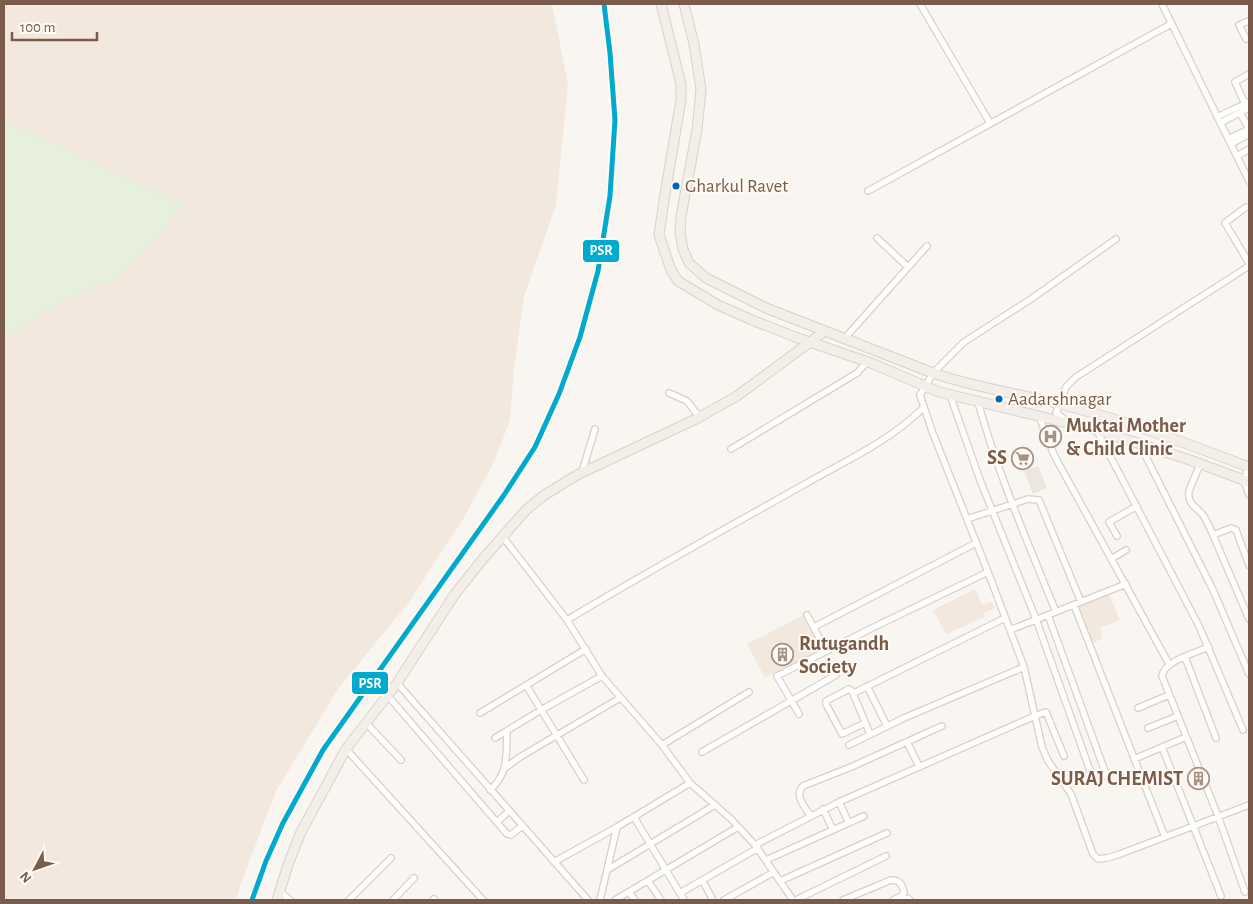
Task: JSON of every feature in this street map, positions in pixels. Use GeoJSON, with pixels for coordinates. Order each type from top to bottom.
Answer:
{"type":"FeatureCollection","features":[{"type":"Feature","properties":{"kind":"main road"},"geometry":{"type":"LineString","coordinates":[[661,4],[681,84],[681,100],[664,194],[660,235],[671,270],[678,281],[718,305],[810,343],[867,362],[926,387],[950,395],[1097,430],[1140,443],[1247,481]]}},
{"type":"Feature","properties":{"kind":"main road"},"geometry":{"type":"LineString","coordinates":[[684,4],[702,89],[680,232],[683,249],[689,263],[706,278],[787,318],[845,338],[933,373],[960,382],[1049,401],[1144,428],[1248,467]]}},
{"type":"Feature","properties":{"kind":"main road"},"geometry":{"type":"LineString","coordinates":[[278,896],[300,834],[346,749],[397,684],[455,594],[526,510],[543,496],[582,472],[700,418],[754,384],[825,331]]}},
{"type":"Feature","properties":{"kind":"street"},"geometry":{"type":"LineString","coordinates":[[920,4],[990,123]]}},
{"type":"Feature","properties":{"kind":"street"},"geometry":{"type":"LineString","coordinates":[[1162,4],[1249,181]]}},
{"type":"Feature","properties":{"kind":"street"},"geometry":{"type":"LineString","coordinates":[[1249,21],[1239,26],[1246,39],[1249,38]]}},
{"type":"Feature","properties":{"kind":"street"},"geometry":{"type":"LineString","coordinates":[[868,191],[1171,24]]}},
{"type":"Feature","properties":{"kind":"street"},"geometry":{"type":"LineString","coordinates":[[1248,105],[1235,82],[1249,74]]}},
{"type":"Feature","properties":{"kind":"street"},"geometry":{"type":"LineString","coordinates":[[1219,120],[1248,105]]}},
{"type":"Feature","properties":{"kind":"street"},"geometry":{"type":"LineString","coordinates":[[1219,120],[1240,113],[1248,105]]}},
{"type":"Feature","properties":{"kind":"street"},"geometry":{"type":"LineString","coordinates":[[1229,142],[1248,127],[1240,113]]}},
{"type":"Feature","properties":{"kind":"street"},"geometry":{"type":"LineString","coordinates":[[1229,142],[1247,135],[1249,148],[1237,156]]}},
{"type":"Feature","properties":{"kind":"street"},"geometry":{"type":"LineString","coordinates":[[1072,424],[1056,413],[1066,388],[1076,377],[1249,264],[1225,223],[1249,206]]}},
{"type":"Feature","properties":{"kind":"street"},"geometry":{"type":"LineString","coordinates":[[876,238],[908,267]]}},
{"type":"Feature","properties":{"kind":"street"},"geometry":{"type":"LineString","coordinates":[[1116,238],[1031,299],[964,342],[933,373],[920,396],[1024,667],[1042,747],[1048,761],[1071,794],[1095,857],[1098,859],[1107,858],[1165,838],[1249,805]]}},
{"type":"Feature","properties":{"kind":"street"},"geometry":{"type":"LineString","coordinates":[[845,338],[927,246]]}},
{"type":"Feature","properties":{"kind":"street"},"geometry":{"type":"LineString","coordinates":[[731,449],[857,373],[867,362]]}},
{"type":"Feature","properties":{"kind":"street"},"geometry":{"type":"LineString","coordinates":[[669,393],[687,400],[700,418]]}},
{"type":"Feature","properties":{"kind":"street"},"geometry":{"type":"LineString","coordinates":[[950,395],[992,511],[1036,619],[1092,776]]}},
{"type":"Feature","properties":{"kind":"street"},"geometry":{"type":"LineString","coordinates":[[978,402],[985,428],[1013,504],[1056,612]]}},
{"type":"Feature","properties":{"kind":"street"},"geometry":{"type":"LineString","coordinates":[[567,620],[653,569],[875,444],[904,426],[924,408]]}},
{"type":"Feature","properties":{"kind":"street"},"geometry":{"type":"LineString","coordinates":[[1039,416],[1054,455],[1170,664]]}},
{"type":"Feature","properties":{"kind":"street"},"geometry":{"type":"LineString","coordinates":[[582,472],[595,429]]}},
{"type":"Feature","properties":{"kind":"street"},"geometry":{"type":"LineString","coordinates":[[1097,430],[1209,647],[1243,730]]}},
{"type":"Feature","properties":{"kind":"street"},"geometry":{"type":"LineString","coordinates":[[1140,443],[1213,590],[1249,674]]}},
{"type":"Feature","properties":{"kind":"street"},"geometry":{"type":"LineString","coordinates":[[1200,464],[1188,496],[1194,508],[1203,516],[1213,535],[1249,619]]}},
{"type":"Feature","properties":{"kind":"street"},"geometry":{"type":"LineString","coordinates":[[1248,467],[1249,495]]}},
{"type":"Feature","properties":{"kind":"street"},"geometry":{"type":"LineString","coordinates":[[967,519],[1013,504],[1032,499],[1039,500],[1081,602]]}},
{"type":"Feature","properties":{"kind":"street"},"geometry":{"type":"LineString","coordinates":[[1117,536],[1109,522],[1137,506]]}},
{"type":"Feature","properties":{"kind":"street"},"geometry":{"type":"LineString","coordinates":[[1213,535],[1234,528],[1249,565]]}},
{"type":"Feature","properties":{"kind":"street"},"geometry":{"type":"LineString","coordinates":[[503,537],[567,620],[602,676],[662,745],[690,783],[738,827],[756,847],[795,900],[886,856]]}},
{"type":"Feature","properties":{"kind":"street"},"geometry":{"type":"LineString","coordinates":[[814,627],[976,543]]}},
{"type":"Feature","properties":{"kind":"street"},"geometry":{"type":"LineString","coordinates":[[1111,558],[1126,550]]}},
{"type":"Feature","properties":{"kind":"street"},"geometry":{"type":"LineString","coordinates":[[799,714],[777,676],[988,572]]}},
{"type":"Feature","properties":{"kind":"street"},"geometry":{"type":"LineString","coordinates":[[1010,630],[1126,584]]}},
{"type":"Feature","properties":{"kind":"street"},"geometry":{"type":"LineString","coordinates":[[1074,606],[1165,838]]}},
{"type":"Feature","properties":{"kind":"street"},"geometry":{"type":"LineString","coordinates":[[807,615],[826,651]]}},
{"type":"Feature","properties":{"kind":"street"},"geometry":{"type":"LineString","coordinates":[[1048,615],[1106,777]]}},
{"type":"Feature","properties":{"kind":"street"},"geometry":{"type":"LineString","coordinates":[[856,692],[1005,618]]}},
{"type":"Feature","properties":{"kind":"street"},"geometry":{"type":"LineString","coordinates":[[1209,647],[1170,664],[1164,669],[1162,676],[1218,816],[1245,892]]}},
{"type":"Feature","properties":{"kind":"street"},"geometry":{"type":"LineString","coordinates":[[480,713],[586,649]]}},
{"type":"Feature","properties":{"kind":"street"},"geometry":{"type":"LineString","coordinates":[[1185,657],[1216,738]]}},
{"type":"Feature","properties":{"kind":"street"},"geometry":{"type":"LineString","coordinates":[[849,745],[887,726],[1024,667]]}},
{"type":"Feature","properties":{"kind":"street"},"geometry":{"type":"LineString","coordinates":[[702,752],[836,675]]}},
{"type":"Feature","properties":{"kind":"street"},"geometry":{"type":"LineString","coordinates":[[495,738],[602,676]]}},
{"type":"Feature","properties":{"kind":"street"},"geometry":{"type":"LineString","coordinates":[[397,684],[588,900]]}},
{"type":"Feature","properties":{"kind":"street"},"geometry":{"type":"LineString","coordinates":[[526,685],[584,780]]}},
{"type":"Feature","properties":{"kind":"street"},"geometry":{"type":"LineString","coordinates":[[867,686],[887,726]]}},
{"type":"Feature","properties":{"kind":"street"},"geometry":{"type":"LineString","coordinates":[[865,723],[842,734],[826,701],[849,689],[865,723],[870,734]]}},
{"type":"Feature","properties":{"kind":"street"},"geometry":{"type":"LineString","coordinates":[[662,745],[749,692]]}},
{"type":"Feature","properties":{"kind":"street"},"geometry":{"type":"LineString","coordinates":[[1138,708],[1169,695]]}},
{"type":"Feature","properties":{"kind":"street"},"geometry":{"type":"LineString","coordinates":[[388,696],[509,835],[522,826]]}},
{"type":"Feature","properties":{"kind":"street"},"geometry":{"type":"LineString","coordinates":[[505,768],[620,698]]}},
{"type":"Feature","properties":{"kind":"street"},"geometry":{"type":"LineString","coordinates":[[680,893],[810,815],[1046,712],[1064,756]]}},
{"type":"Feature","properties":{"kind":"street"},"geometry":{"type":"LineString","coordinates":[[1148,728],[1178,716]]}},
{"type":"Feature","properties":{"kind":"street"},"geometry":{"type":"LineString","coordinates":[[366,724],[401,760]]}},
{"type":"Feature","properties":{"kind":"street"},"geometry":{"type":"LineString","coordinates":[[810,815],[799,795],[799,790],[803,786],[942,726]]}},
{"type":"Feature","properties":{"kind":"street"},"geometry":{"type":"LineString","coordinates":[[490,790],[500,779],[505,768],[507,731]]}},
{"type":"Feature","properties":{"kind":"street"},"geometry":{"type":"LineString","coordinates":[[1134,759],[1186,737]]}},
{"type":"Feature","properties":{"kind":"street"},"geometry":{"type":"LineString","coordinates":[[907,742],[919,766]]}},
{"type":"Feature","properties":{"kind":"street"},"geometry":{"type":"LineString","coordinates":[[1162,747],[1221,896]]}},
{"type":"Feature","properties":{"kind":"street"},"geometry":{"type":"LineString","coordinates":[[346,749],[482,900]]}},
{"type":"Feature","properties":{"kind":"street"},"geometry":{"type":"LineString","coordinates":[[554,862],[690,783]]}},
{"type":"Feature","properties":{"kind":"street"},"geometry":{"type":"LineString","coordinates":[[839,802],[849,823]]}},
{"type":"Feature","properties":{"kind":"street"},"geometry":{"type":"LineString","coordinates":[[607,870],[652,845],[715,805]]}},
{"type":"Feature","properties":{"kind":"street"},"geometry":{"type":"LineString","coordinates":[[823,809],[833,830]]}},
{"type":"Feature","properties":{"kind":"street"},"geometry":{"type":"LineString","coordinates":[[496,822],[508,811]]}},
{"type":"Feature","properties":{"kind":"street"},"geometry":{"type":"LineString","coordinates":[[766,860],[864,816]]}},
{"type":"Feature","properties":{"kind":"street"},"geometry":{"type":"LineString","coordinates":[[634,817],[684,900]]}},
{"type":"Feature","properties":{"kind":"street"},"geometry":{"type":"LineString","coordinates":[[600,900],[617,827]]}},
{"type":"Feature","properties":{"kind":"street"},"geometry":{"type":"LineString","coordinates":[[615,900],[738,827]]}},
{"type":"Feature","properties":{"kind":"street"},"geometry":{"type":"LineString","coordinates":[[780,882],[887,833]]}},
{"type":"Feature","properties":{"kind":"street"},"geometry":{"type":"LineString","coordinates":[[349,900],[391,858]]}},
{"type":"Feature","properties":{"kind":"street"},"geometry":{"type":"LineString","coordinates":[[724,900],[774,872]]}},
{"type":"Feature","properties":{"kind":"street"},"geometry":{"type":"LineString","coordinates":[[393,900],[414,878]]}},
{"type":"Feature","properties":{"kind":"street"},"geometry":{"type":"LineString","coordinates":[[702,880],[712,900]]}},
{"type":"Feature","properties":{"kind":"street"},"geometry":{"type":"LineString","coordinates":[[843,900],[891,880],[897,880],[900,882],[904,892],[894,900]]}},
{"type":"Feature","properties":{"kind":"street"},"geometry":{"type":"LineString","coordinates":[[648,881],[661,900]]}},
{"type":"Feature","properties":{"kind":"street"},"geometry":{"type":"LineString","coordinates":[[629,892],[635,900]]}},
{"type":"Feature","properties":{"kind":"street"},"geometry":{"type":"LineString","coordinates":[[278,896],[290,900]]}},
{"type":"Feature","properties":{"kind":"street"},"geometry":{"type":"LineString","coordinates":[[903,900],[908,898],[910,900]]}},
{"type":"Feature","properties":{"kind":"shaded area"},"geometry":{"type":"Polygon","coordinates":[[[4,4],[552,4],[568,85],[556,205],[524,296],[514,368],[510,420],[494,462],[463,519],[409,602],[338,689],[276,791],[236,900],[4,900],[4,4]]]}},
{"type":"Feature","properties":{"kind":"shaded area"},"geometry":{"type":"Polygon","coordinates":[[[1038,466],[1047,488],[1033,494],[1024,471],[1038,466]]]}},
{"type":"Feature","properties":{"kind":"shaded area"},"geometry":{"type":"Polygon","coordinates":[[[975,589],[982,605],[992,602],[995,608],[984,613],[985,617],[946,634],[933,610],[975,589]]]}},
{"type":"Feature","properties":{"kind":"shaded area"},"geometry":{"type":"Polygon","coordinates":[[[1107,590],[1120,620],[1100,628],[1103,639],[1091,643],[1077,603],[1107,590]]]}},
{"type":"Feature","properties":{"kind":"shaded area","name":"Rutugandh Society"},"geometry":{"type":"Polygon","coordinates":[[[808,613],[826,647],[765,678],[747,644],[808,613]]]}},
{"type":"Feature","properties":{"kind":"green space"},"geometry":{"type":"Polygon","coordinates":[[[4,120],[184,205],[120,277],[66,299],[4,337],[4,120]]]}},
{"type":"Feature","properties":{"kind":"transit line","name":"PSR"},"geometry":{"type":"LineString","coordinates":[[252,900],[266,861],[283,823],[323,750],[504,495],[535,447],[559,394],[580,337],[598,271],[610,196],[615,120],[604,4]]}},
{"type":"Feature","properties":{"kind":"place","name":"Gharkul Ravet"},"geometry":{"type":"Point","coordinates":[676,186]}},
{"type":"Feature","properties":{"kind":"place","name":"Aadarshnagar"},"geometry":{"type":"Point","coordinates":[999,399]}},
{"type":"Feature","properties":{"kind":"place","name":"Muktai Mother & Child Clinic"},"geometry":{"type":"Point","coordinates":[1050,437]}},
{"type":"Feature","properties":{"kind":"place","name":"SS"},"geometry":{"type":"Point","coordinates":[1023,458]}},
{"type":"Feature","properties":{"kind":"place","name":"Rutugandh Society"},"geometry":{"type":"Point","coordinates":[783,655]}},
{"type":"Feature","properties":{"kind":"place","name":"SURAJ CHEMIST"},"geometry":{"type":"Point","coordinates":[1199,779]}}]}
